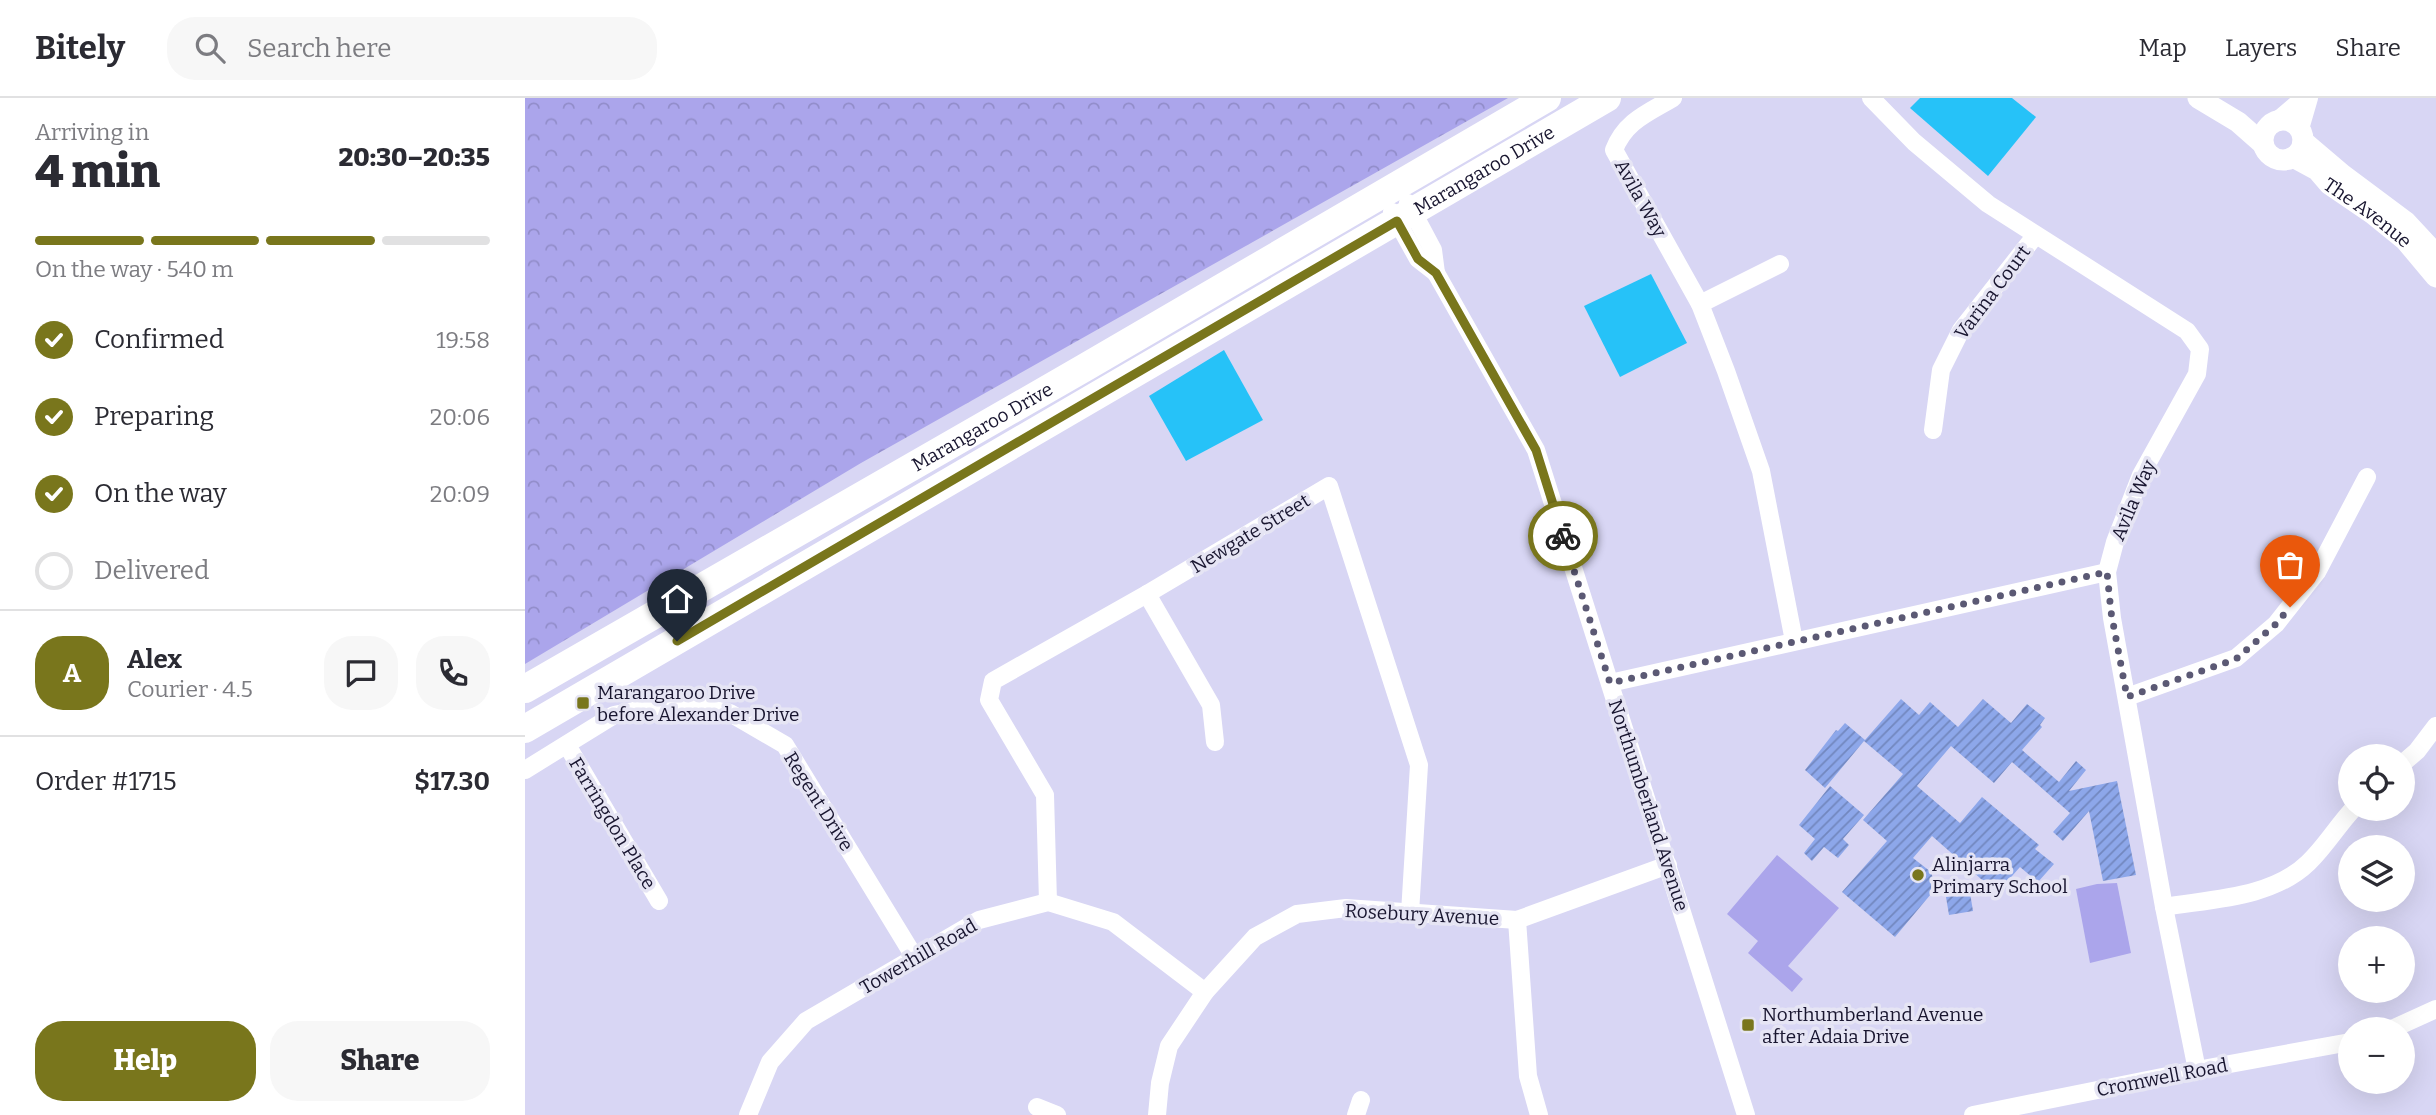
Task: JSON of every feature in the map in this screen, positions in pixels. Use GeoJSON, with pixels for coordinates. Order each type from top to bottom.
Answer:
{"type":"FeatureCollection","features":[{"type":"Feature","properties":{"kind":"main road","name":"Marangaroo Drive"},"geometry":{"type":"LineString","coordinates":[[525,689],[1547,98]]}},
{"type":"Feature","properties":{"kind":"main road","name":"Marangaroo Drive"},"geometry":{"type":"LineString","coordinates":[[525,729],[1607,98]]}},
{"type":"Feature","properties":{"kind":"main road"},"geometry":{"type":"LineString","coordinates":[[578,657],[577,673],[585,677],[699,628]]}},
{"type":"Feature","properties":{"kind":"street","name":"Avila Way"},"geometry":{"type":"LineString","coordinates":[[1673,98],[1629,125],[1619,136],[1614,150],[1700,304],[1761,471],[1794,641]]}},
{"type":"Feature","properties":{"kind":"street","name":"Avila Way"},"geometry":{"type":"LineString","coordinates":[[1871,98],[1914,142],[1988,204],[2187,331],[2200,349],[2197,374],[2141,475],[2115,542],[2107,572],[2111,612],[2164,907],[2197,1070]]}},
{"type":"Feature","properties":{"kind":"street"},"geometry":{"type":"LineString","coordinates":[[2198,98],[2238,122],[2270,130],[2290,121],[2298,143]]}},
{"type":"Feature","properties":{"kind":"street"},"geometry":{"type":"LineString","coordinates":[[2307,98],[2298,143],[2281,160],[2275,158],[2265,150],[2270,130],[2307,98]]}},
{"type":"Feature","properties":{"kind":"street","name":"The Avenue"},"geometry":{"type":"LineString","coordinates":[[2298,143],[2406,222],[2436,254]]}},
{"type":"Feature","properties":{"kind":"street","name":"The Avenue"},"geometry":{"type":"LineString","coordinates":[[2298,143],[2329,184],[2405,240],[2436,277]]}},
{"type":"Feature","properties":{"kind":"street","name":"Northumberland Avenue"},"geometry":{"type":"LineString","coordinates":[[1390,189],[1405,217],[1433,250],[1436,273],[1536,450],[1746,1115]]}},
{"type":"Feature","properties":{"kind":"street","name":"Varina Court"},"geometry":{"type":"LineString","coordinates":[[1933,430],[1941,370],[1961,330],[2035,236]]}},
{"type":"Feature","properties":{"kind":"street"},"geometry":{"type":"LineString","coordinates":[[1700,304],[1780,264]]}},
{"type":"Feature","properties":{"kind":"street"},"geometry":{"type":"LineString","coordinates":[[2127,697],[2236,659],[2276,624],[2317,572],[2367,477]]}},
{"type":"Feature","properties":{"kind":"street","name":"Newgate Street"},"geometry":{"type":"LineString","coordinates":[[1048,902],[1045,795],[989,700],[993,681],[1329,486],[1419,765],[1410,913]]}},
{"type":"Feature","properties":{"kind":"street"},"geometry":{"type":"LineString","coordinates":[[1610,683],[2107,572]]}},
{"type":"Feature","properties":{"kind":"street"},"geometry":{"type":"LineString","coordinates":[[1147,594],[1211,705],[1215,742]]}},
{"type":"Feature","properties":{"kind":"street","name":"Regent Drive"},"geometry":{"type":"LineString","coordinates":[[525,771],[614,715],[676,702],[730,713],[785,745],[915,958]]}},
{"type":"Feature","properties":{"kind":"street"},"geometry":{"type":"LineString","coordinates":[[2415,753],[2436,726]]}},
{"type":"Feature","properties":{"kind":"street","name":"Farringdon Place"},"geometry":{"type":"LineString","coordinates":[[567,745],[659,901]]}},
{"type":"Feature","properties":{"kind":"street"},"geometry":{"type":"LineString","coordinates":[[2164,907],[2263,890],[2292,876],[2309,862],[2343,821]]}},
{"type":"Feature","properties":{"kind":"street","name":"Rosebury Avenue"},"geometry":{"type":"LineString","coordinates":[[1157,1115],[1160,1083],[1169,1046],[1205,992],[1255,937],[1297,914],[1346,908],[1517,920],[1668,865]]}},
{"type":"Feature","properties":{"kind":"street"},"geometry":{"type":"LineString","coordinates":[[1048,902],[1113,922],[1205,992]]}},
{"type":"Feature","properties":{"kind":"street","name":"Towerhill Road"},"geometry":{"type":"LineString","coordinates":[[748,1115],[770,1062],[806,1021],[979,920],[1048,902]]}},
{"type":"Feature","properties":{"kind":"street"},"geometry":{"type":"LineString","coordinates":[[1517,920],[1528,1076],[1539,1115]]}},
{"type":"Feature","properties":{"kind":"street"},"geometry":{"type":"LineString","coordinates":[[2415,1019],[2436,1009]]}},
{"type":"Feature","properties":{"kind":"street","name":"Cromwell Road"},"geometry":{"type":"LineString","coordinates":[[1973,1115],[2338,1044]]}},
{"type":"Feature","properties":{"kind":"street"},"geometry":{"type":"LineString","coordinates":[[1038,1107],[1057,1115]]}},
{"type":"Feature","properties":{"kind":"green space"},"geometry":{"type":"Polygon","coordinates":[[[525,98],[1508,98],[861,463],[525,664],[525,98]]]}},
{"type":"Feature","properties":{"kind":"green space"},"geometry":{"type":"Polygon","coordinates":[[[1777,855],[1839,908],[1788,966],[1803,979],[1792,992],[1748,953],[1758,941],[1727,914],[1777,855]]]}},
{"type":"Feature","properties":{"kind":"green space"},"geometry":{"type":"Polygon","coordinates":[[[2117,883],[2131,953],[2090,963],[2076,889],[2117,883]]]}},
{"type":"Feature","properties":{"kind":"water"},"geometry":{"type":"Polygon","coordinates":[[[1920,98],[2012,98],[2036,117],[1988,176],[1910,108],[1920,98]]]}},
{"type":"Feature","properties":{"kind":"water"},"geometry":{"type":"Polygon","coordinates":[[[1651,274],[1687,343],[1620,377],[1584,306],[1651,274]]]}},
{"type":"Feature","properties":{"kind":"water"},"geometry":{"type":"Polygon","coordinates":[[[1224,350],[1263,420],[1186,461],[1149,396],[1224,350]]]}},
{"type":"Feature","properties":{"kind":"building"},"geometry":{"type":"Polygon","coordinates":[[[1901,699],[1919,715],[1930,702],[1958,727],[1983,699],[2011,723],[2027,704],[2045,718],[2040,725],[2042,727],[2022,750],[2059,782],[2076,761],[2086,770],[2069,791],[2117,781],[2136,875],[2103,881],[2089,811],[2063,841],[2053,832],[2070,813],[2012,762],[1994,783],[1951,746],[1917,786],[1960,823],[1982,797],[2039,845],[2035,849],[2054,864],[2038,882],[2020,867],[1997,893],[1932,836],[1913,858],[1931,872],[1936,888],[1895,937],[1842,892],[1887,841],[1863,820],[1903,774],[1864,741],[1825,788],[1805,770],[1836,730],[1845,723],[1865,740],[1901,699]]]}},
{"type":"Feature","properties":{"kind":"building"},"geometry":{"type":"Polygon","coordinates":[[[1830,786],[1864,815],[1843,839],[1849,845],[1838,858],[1824,847],[1812,861],[1804,853],[1815,839],[1799,825],[1830,786]]]}},
{"type":"Feature","properties":{"kind":"building"},"geometry":{"type":"Polygon","coordinates":[[[1970,893],[1973,911],[1949,915],[1946,897],[1970,893]]]}},
{"type":"Feature","properties":{"kind":"way so far"},"geometry":{"type":"LineString","coordinates":[[1563,536],[1610,683],[2107,572],[2111,612],[2127,697],[2236,659],[2276,624],[2290,607]]}},
{"type":"Feature","properties":{"kind":"place","name":"Marangaroo Drive before Alexander Drive"},"geometry":{"type":"Point","coordinates":[583,703]}},
{"type":"Feature","properties":{"kind":"place","name":"Alinjarra Primary School"},"geometry":{"type":"Point","coordinates":[1918,875]}},
{"type":"Feature","properties":{"kind":"place","name":"Northumberland Avenue after Adaia Drive"},"geometry":{"type":"Point","coordinates":[1748,1025]}},
{"type":"Feature","properties":{"kind":"route"},"geometry":{"type":"LineString","coordinates":[[677,641],[1397,221],[1406,242],[1418,259],[1436,273],[1536,450],[1563,536]]}}]}
